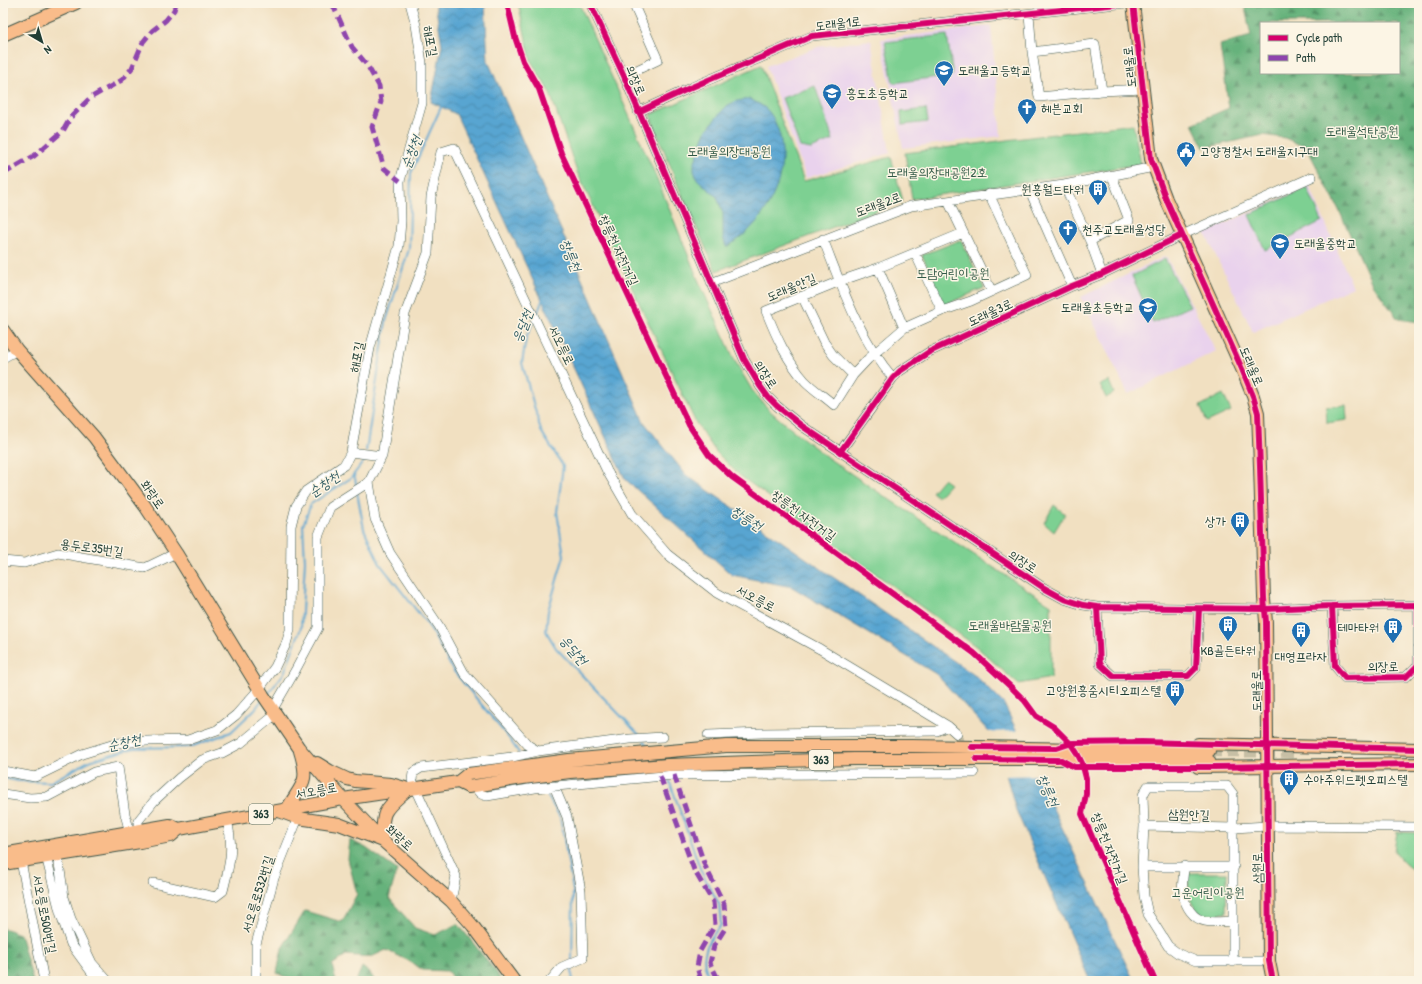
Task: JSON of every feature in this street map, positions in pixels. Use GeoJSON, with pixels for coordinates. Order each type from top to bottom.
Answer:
{"type":"FeatureCollection","features":[{"type":"Feature","properties":{"kind":"main road"},"geometry":{"type":"LineString","coordinates":[[4,35],[76,3]]}},
{"type":"Feature","properties":{"kind":"main road","name":"도래울로"},"geometry":{"type":"LineString","coordinates":[[1133,3],[1151,159],[1182,235],[1242,369],[1258,413],[1264,609],[1266,622],[1267,750]]}},
{"type":"Feature","properties":{"kind":"main road","name":"화랑로"},"geometry":{"type":"LineString","coordinates":[[3,330],[18,350],[94,437],[145,506],[176,553],[268,702],[299,748],[342,799],[383,842],[451,901],[473,926],[514,981]]}},
{"type":"Feature","properties":{"kind":"main road"},"geometry":{"type":"LineString","coordinates":[[1419,749],[1267,750],[1142,742],[1072,743],[1058,754],[1074,767],[1419,764]]}},
{"type":"Feature","properties":{"kind":"main road","name":"363"},"geometry":{"type":"LineString","coordinates":[[523,772],[642,754],[726,746],[972,747],[1058,754],[1209,756]]}},
{"type":"Feature","properties":{"kind":"main road"},"geometry":{"type":"LineString","coordinates":[[299,748],[322,767],[347,779],[412,788]]}},
{"type":"Feature","properties":{"kind":"main road"},"geometry":{"type":"LineString","coordinates":[[299,748],[304,765],[305,778],[301,789],[282,810],[298,818],[339,824],[383,842],[383,815],[387,808],[412,788]]}},
{"type":"Feature","properties":{"kind":"main road","name":"삼원로"},"geometry":{"type":"LineString","coordinates":[[1267,750],[1269,961],[1273,981]]}},
{"type":"Feature","properties":{"kind":"main road","name":"363"},"geometry":{"type":"LineString","coordinates":[[540,770],[570,772],[647,767],[666,772],[854,759],[976,759],[1058,754]]}},
{"type":"Feature","properties":{"kind":"main road","name":"서오릉로"},"geometry":{"type":"LineString","coordinates":[[51,851],[125,845],[171,836],[179,829],[342,799],[458,782],[468,774],[523,772]]}},
{"type":"Feature","properties":{"kind":"main road","name":"서오릉로"},"geometry":{"type":"LineString","coordinates":[[458,782],[468,787],[475,786],[523,772]]}},
{"type":"Feature","properties":{"kind":"main road","name":"서오릉로"},"geometry":{"type":"LineString","coordinates":[[3,854],[20,856],[51,851],[170,825],[179,829]]}},
{"type":"Feature","properties":{"kind":"main road","name":"서오릉로"},"geometry":{"type":"LineString","coordinates":[[3,864],[20,856]]}},
{"type":"Feature","properties":{"kind":"street","name":"해포길"},"geometry":{"type":"LineString","coordinates":[[268,702],[290,630],[291,526],[296,506],[306,491],[344,465],[354,452],[370,348],[399,246],[401,221],[400,181],[422,103],[422,63],[416,24],[410,3]]}},
{"type":"Feature","properties":{"kind":"street","name":"의장로"},"geometry":{"type":"LineString","coordinates":[[590,3],[624,76],[744,359],[760,386],[777,406],[790,417],[1044,588],[1064,599],[1083,605],[1096,607],[1199,609],[1264,609],[1332,606],[1418,605],[1418,665],[1406,677],[1345,678],[1335,666],[1332,606]]}},
{"type":"Feature","properties":{"kind":"street","name":"의장로"},"geometry":{"type":"LineString","coordinates":[[624,76],[658,60],[633,3]]}},
{"type":"Feature","properties":{"kind":"street","name":"도래울1로"},"geometry":{"type":"LineString","coordinates":[[638,112],[698,84],[812,36],[1127,3]]}},
{"type":"Feature","properties":{"kind":"street","name":"도래울로"},"geometry":{"type":"LineString","coordinates":[[1029,14],[1032,52],[1039,97],[1143,89]]}},
{"type":"Feature","properties":{"kind":"street"},"geometry":{"type":"LineString","coordinates":[[1032,52],[1095,44],[1102,91]]}},
{"type":"Feature","properties":{"kind":"street","name":"서오릉로"},"geometry":{"type":"LineString","coordinates":[[367,483],[378,456],[405,314],[428,253],[431,197],[441,152],[454,148],[606,471],[632,514],[667,554],[717,593],[820,649],[948,726],[957,734]]}},
{"type":"Feature","properties":{"kind":"street","name":"도래울2로"},"geometry":{"type":"LineString","coordinates":[[711,283],[911,206],[989,194],[1064,185],[1154,167]]}},
{"type":"Feature","properties":{"kind":"street"},"geometry":{"type":"LineString","coordinates":[[1090,241],[1129,220],[1112,176]]}},
{"type":"Feature","properties":{"kind":"street","name":"도래울3로"},"geometry":{"type":"LineString","coordinates":[[840,452],[893,378],[900,371],[928,352],[1312,177]]}},
{"type":"Feature","properties":{"kind":"street"},"geometry":{"type":"LineString","coordinates":[[1064,185],[1090,241],[1102,274]]}},
{"type":"Feature","properties":{"kind":"street"},"geometry":{"type":"LineString","coordinates":[[1030,189],[1072,286]]}},
{"type":"Feature","properties":{"kind":"street","name":"도래울안길"},"geometry":{"type":"LineString","coordinates":[[963,233],[878,268],[840,281],[766,311],[780,344],[788,358],[806,382],[834,405],[853,375],[874,353],[904,328],[942,311],[971,301],[991,290],[1027,275],[989,194]]}},
{"type":"Feature","properties":{"kind":"street"},"geometry":{"type":"LineString","coordinates":[[948,201],[991,290]]}},
{"type":"Feature","properties":{"kind":"street"},"geometry":{"type":"LineString","coordinates":[[823,239],[853,315],[874,353],[893,378]]}},
{"type":"Feature","properties":{"kind":"street"},"geometry":{"type":"LineString","coordinates":[[915,253],[942,311]]}},
{"type":"Feature","properties":{"kind":"street"},"geometry":{"type":"LineString","coordinates":[[878,268],[904,328]]}},
{"type":"Feature","properties":{"kind":"street"},"geometry":{"type":"LineString","coordinates":[[802,296],[824,342],[833,355],[853,375]]}},
{"type":"Feature","properties":{"kind":"street"},"geometry":{"type":"LineString","coordinates":[[3,358],[18,350]]}},
{"type":"Feature","properties":{"kind":"street"},"geometry":{"type":"LineString","coordinates":[[354,452],[378,456]]}},
{"type":"Feature","properties":{"kind":"street"},"geometry":{"type":"LineString","coordinates":[[134,832],[138,821],[154,801],[179,778],[202,760],[222,753],[241,743],[268,702],[295,671],[318,628],[318,537],[330,507],[367,483],[375,519],[390,553],[439,626],[464,673],[534,753]]}},
{"type":"Feature","properties":{"kind":"street","name":"용두로35번길"},"geometry":{"type":"LineString","coordinates":[[3,561],[24,563],[58,553],[144,568],[176,553]]}},
{"type":"Feature","properties":{"kind":"street"},"geometry":{"type":"LineString","coordinates":[[1096,607],[1100,664],[1113,676],[1188,676],[1196,668],[1199,609]]}},
{"type":"Feature","properties":{"kind":"street"},"geometry":{"type":"LineString","coordinates":[[3,771],[35,777],[82,754],[118,744],[147,741],[188,740],[216,730],[236,715],[268,702]]}},
{"type":"Feature","properties":{"kind":"street"},"geometry":{"type":"LineString","coordinates":[[708,735],[937,730],[948,726]]}},
{"type":"Feature","properties":{"kind":"street"},"geometry":{"type":"LineString","coordinates":[[451,901],[456,876],[412,788],[413,773],[421,768],[566,750],[630,739],[663,737]]}},
{"type":"Feature","properties":{"kind":"street"},"geometry":{"type":"LineString","coordinates":[[3,794],[30,798],[47,797],[94,772],[118,767],[125,814],[134,832]]}},
{"type":"Feature","properties":{"kind":"street"},"geometry":{"type":"LineString","coordinates":[[475,786],[478,793],[487,796],[573,782],[666,772],[974,773]]}},
{"type":"Feature","properties":{"kind":"street"},"geometry":{"type":"LineString","coordinates":[[550,981],[562,967],[583,958],[581,891],[567,817],[551,786]]}},
{"type":"Feature","properties":{"kind":"street","name":"삼원안길"},"geometry":{"type":"LineString","coordinates":[[1233,962],[1233,794],[1227,786],[1148,786],[1143,795],[1144,826],[1142,867],[1144,896],[1148,914],[1168,946],[1180,954],[1196,961],[1233,962],[1269,961]]}},
{"type":"Feature","properties":{"kind":"street","name":"서오릉로532번길"},"geometry":{"type":"LineString","coordinates":[[256,981],[256,944],[274,878],[298,818]]}},
{"type":"Feature","properties":{"kind":"street"},"geometry":{"type":"LineString","coordinates":[[153,883],[214,897],[223,892],[231,857],[231,836],[227,820]]}},
{"type":"Feature","properties":{"kind":"street","name":"삼원안길"},"geometry":{"type":"LineString","coordinates":[[1144,826],[1234,828],[1267,826]]}},
{"type":"Feature","properties":{"kind":"street"},"geometry":{"type":"LineString","coordinates":[[1267,826],[1419,827]]}},
{"type":"Feature","properties":{"kind":"street"},"geometry":{"type":"LineString","coordinates":[[51,851],[60,912],[71,944],[98,981]]}},
{"type":"Feature","properties":{"kind":"street"},"geometry":{"type":"LineString","coordinates":[[51,851],[71,919],[92,963],[108,981]]}},
{"type":"Feature","properties":{"kind":"street","name":"서오릉로500번길"},"geometry":{"type":"LineString","coordinates":[[20,856],[44,981]]}},
{"type":"Feature","properties":{"kind":"street"},"geometry":{"type":"LineString","coordinates":[[1184,866],[1182,893],[1186,905],[1191,912],[1198,918],[1206,921],[1233,921]]}},
{"type":"Feature","properties":{"kind":"street"},"geometry":{"type":"LineString","coordinates":[[1142,867],[1234,867]]}},
{"type":"Feature","properties":{"kind":"shaded area","name":"도래울고등학교"},"geometry":{"type":"Polygon","coordinates":[[[991,26],[1001,136],[903,148],[881,39],[991,26]]]}},
{"type":"Feature","properties":{"kind":"shaded area","name":"흥도초등학교"},"geometry":{"type":"Polygon","coordinates":[[[871,40],[890,153],[806,178],[766,66],[818,47],[871,40]]]}},
{"type":"Feature","properties":{"kind":"shaded area","name":"도래울중학교"},"geometry":{"type":"Polygon","coordinates":[[[1309,185],[1353,287],[1253,332],[1205,233],[1309,185]]]}},
{"type":"Feature","properties":{"kind":"shaded area","name":"도래울초등학교"},"geometry":{"type":"Polygon","coordinates":[[[1166,256],[1216,351],[1128,394],[1081,297],[1166,256]]]}},
{"type":"Feature","properties":{"kind":"green space","name":"도래울바람물공원"},"geometry":{"type":"Polygon","coordinates":[[[518,3],[579,3],[655,174],[700,284],[735,361],[752,390],[769,410],[828,458],[1051,605],[1051,678],[1018,684],[977,647],[739,475],[716,452],[696,423],[577,172],[550,93],[531,61],[518,3]]]}},
{"type":"Feature","properties":{"kind":"green space","name":"도래울석탄공원"},"geometry":{"type":"Polygon","coordinates":[[[1244,3],[1419,3],[1419,322],[1398,319],[1372,284],[1339,210],[1307,148],[1285,138],[1263,135],[1204,148],[1192,124],[1229,108],[1220,45],[1251,36],[1244,3]]]}},
{"type":"Feature","properties":{"kind":"green space"},"geometry":{"type":"Polygon","coordinates":[[[947,35],[953,75],[893,83],[885,42],[947,35]]]}},
{"type":"Feature","properties":{"kind":"green space","name":"도래울의장대공원"},"geometry":{"type":"Polygon","coordinates":[[[761,65],[804,181],[891,157],[903,201],[716,271],[679,188],[650,115],[761,65]]]}},
{"type":"Feature","properties":{"kind":"green space"},"geometry":{"type":"Polygon","coordinates":[[[815,86],[833,140],[811,149],[800,147],[782,98],[815,86]]]}},
{"type":"Feature","properties":{"kind":"green space"},"geometry":{"type":"Polygon","coordinates":[[[926,109],[928,122],[902,125],[901,112],[926,109]]]}},
{"type":"Feature","properties":{"kind":"green space","name":"도래울의장대공원2호"},"geometry":{"type":"Polygon","coordinates":[[[1133,124],[1141,164],[912,199],[905,153],[1133,124]]]}},
{"type":"Feature","properties":{"kind":"green space"},"geometry":{"type":"Polygon","coordinates":[[[1307,187],[1322,221],[1265,250],[1249,215],[1307,187]]]}},
{"type":"Feature","properties":{"kind":"green space","name":"도담어린이공원"},"geometry":{"type":"Polygon","coordinates":[[[961,240],[984,288],[944,305],[922,255],[961,240]]]}},
{"type":"Feature","properties":{"kind":"green space"},"geometry":{"type":"Polygon","coordinates":[[[1165,259],[1190,306],[1153,323],[1132,276],[1165,259]]]}},
{"type":"Feature","properties":{"kind":"green space"},"geometry":{"type":"Polygon","coordinates":[[[1109,381],[1114,393],[1106,398],[1100,385],[1109,381]]]}},
{"type":"Feature","properties":{"kind":"green space"},"geometry":{"type":"Polygon","coordinates":[[[1223,394],[1231,411],[1207,422],[1200,406],[1223,394]]]}},
{"type":"Feature","properties":{"kind":"green space"},"geometry":{"type":"Polygon","coordinates":[[[1346,405],[1347,420],[1327,423],[1326,407],[1346,405]]]}},
{"type":"Feature","properties":{"kind":"green space"},"geometry":{"type":"Polygon","coordinates":[[[943,479],[950,484],[938,497],[932,492],[943,479]]]}},
{"type":"Feature","properties":{"kind":"green space"},"geometry":{"type":"Polygon","coordinates":[[[1054,505],[1065,514],[1054,532],[1044,523],[1054,505]]]}},
{"type":"Feature","properties":{"kind":"green space"},"geometry":{"type":"Polygon","coordinates":[[[1397,832],[1419,833],[1419,873],[1405,864],[1394,851],[1397,832]]]}},
{"type":"Feature","properties":{"kind":"green space"},"geometry":{"type":"Polygon","coordinates":[[[350,840],[366,848],[397,870],[389,898],[415,928],[435,935],[458,924],[497,973],[501,981],[454,981],[448,971],[423,970],[386,950],[371,957],[346,955],[332,965],[336,981],[293,981],[277,973],[282,948],[305,911],[342,922],[357,894],[348,859],[350,840]]]}},
{"type":"Feature","properties":{"kind":"green space","name":"고운어린이공원"},"geometry":{"type":"Polygon","coordinates":[[[1188,873],[1227,873],[1226,913],[1206,915],[1194,907],[1190,897],[1188,873]]]}},
{"type":"Feature","properties":{"kind":"green space"},"geometry":{"type":"Polygon","coordinates":[[[3,928],[20,934],[33,981],[3,981],[3,928]]]}},
{"type":"Feature","properties":{"kind":"green space"},"geometry":{"type":"Polygon","coordinates":[[[362,967],[370,973],[375,981],[356,981],[362,967]]]}},
{"type":"Feature","properties":{"kind":"water","name":"창릉천"},"geometry":{"type":"Polygon","coordinates":[[[435,3],[485,3],[488,61],[644,422],[686,475],[977,677],[1004,704],[1134,981],[1090,981],[1016,810],[1007,778],[989,732],[936,674],[792,587],[732,575],[625,479],[456,114],[431,102],[442,45],[435,3]]]}},
{"type":"Feature","properties":{"kind":"water"},"geometry":{"type":"Polygon","coordinates":[[[750,99],[764,107],[770,113],[778,128],[782,152],[781,168],[771,200],[762,214],[752,227],[740,238],[726,247],[723,237],[723,213],[717,197],[697,179],[694,171],[694,164],[706,131],[720,113],[728,105],[737,101],[750,99]]]}},
{"type":"Feature","properties":{"kind":"pier"},"geometry":{"type":"Polygon","coordinates":[[[1019,731],[1039,775],[1004,776],[985,732],[1019,731]]]}},
{"type":"Feature","properties":{"kind":"waterway","name":"순창천"},"geometry":{"type":"LineString","coordinates":[[366,451],[386,321],[409,249],[411,173],[442,105]]}},
{"type":"Feature","properties":{"kind":"waterway","name":"응달천"},"geometry":{"type":"LineString","coordinates":[[537,315],[543,298]]}},
{"type":"Feature","properties":{"kind":"waterway","name":"응달천"},"geometry":{"type":"LineString","coordinates":[[533,322],[526,338],[522,363],[541,431],[563,466],[557,512],[564,556],[548,611],[546,631],[556,648],[640,736]]}},
{"type":"Feature","properties":{"kind":"waterway","name":"순창천"},"geometry":{"type":"LineString","coordinates":[[268,694],[284,673],[301,628],[305,561],[303,525],[311,504],[351,478],[364,461],[365,456]]}},
{"type":"Feature","properties":{"kind":"waterway"},"geometry":{"type":"LineString","coordinates":[[354,474],[357,488]]}},
{"type":"Feature","properties":{"kind":"waterway"},"geometry":{"type":"LineString","coordinates":[[357,492],[364,529],[380,564],[428,625],[453,670],[508,737],[519,753]]}},
{"type":"Feature","properties":{"kind":"waterway","name":"순창천"},"geometry":{"type":"LineString","coordinates":[[3,778],[19,781],[51,782],[89,761],[134,748],[190,747],[231,732],[255,709],[262,700]]}},
{"type":"Feature","properties":{"kind":"waterway","name":"응달천"},"geometry":{"type":"LineString","coordinates":[[644,741],[649,748]]}},
{"type":"Feature","properties":{"kind":"waterway","name":"응달천"},"geometry":{"type":"LineString","coordinates":[[667,778],[671,785],[701,871],[719,904],[721,925],[711,938],[705,952],[704,959],[707,974],[712,981]]}},
{"type":"Feature","properties":{"kind":"waterway"},"geometry":{"type":"LineString","coordinates":[[544,790],[560,817],[573,890],[572,960]]}},
{"type":"Feature","properties":{"kind":"waterway"},"geometry":{"type":"LineString","coordinates":[[572,966],[573,981]]}},
{"type":"Feature","properties":{"kind":"tunnel"},"geometry":{"type":"LineString","coordinates":[[957,734],[974,773]]}},
{"type":"Feature","properties":{"kind":"tunnel"},"geometry":{"type":"LineString","coordinates":[[1209,751],[1294,752]]}},
{"type":"Feature","properties":{"kind":"marked path"},"geometry":{"type":"LineString","coordinates":[[3,174],[34,156],[63,131],[71,117],[90,98],[122,80],[132,68],[143,42],[152,31],[166,20],[174,10],[176,3]]}},
{"type":"Feature","properties":{"kind":"marked path"},"geometry":{"type":"LineString","coordinates":[[332,3],[352,47],[367,65],[379,86],[381,102],[372,127],[384,168],[400,181]]}},
{"type":"Feature","properties":{"kind":"marked path"},"geometry":{"type":"LineString","coordinates":[[674,775],[705,866],[724,904],[726,927],[714,946],[710,963],[719,981]]}},
{"type":"Feature","properties":{"kind":"marked path"},"geometry":{"type":"LineString","coordinates":[[660,776],[694,870],[713,902],[715,925],[700,951],[697,967],[701,981]]}},
{"type":"Feature","properties":{"kind":"cycle path","name":"창릉천 자전거길"},"geometry":{"type":"LineString","coordinates":[[507,3],[515,37],[523,61],[539,89],[561,153],[689,425],[709,455],[732,477],[974,653],[1025,701],[1036,716],[1054,727],[1071,744],[1082,763],[1086,778],[1086,794],[1082,814],[1155,981]]}},
{"type":"Feature","properties":{"kind":"cycle path"},"geometry":{"type":"LineString","coordinates":[[590,3],[624,76],[744,359],[760,386],[777,406],[802,426],[1044,588],[1064,599],[1083,605],[1097,607],[1265,609],[1332,606],[1418,605],[1418,665],[1406,677],[1345,678],[1335,666],[1332,606]]}},
{"type":"Feature","properties":{"kind":"cycle path"},"geometry":{"type":"LineString","coordinates":[[638,112],[692,87],[812,36],[1127,3]]}},
{"type":"Feature","properties":{"kind":"cycle path"},"geometry":{"type":"LineString","coordinates":[[1133,3],[1151,159],[1166,199],[1242,369],[1258,413],[1266,622],[1269,961],[1273,981]]}},
{"type":"Feature","properties":{"kind":"cycle path"},"geometry":{"type":"LineString","coordinates":[[840,452],[893,378],[900,371],[929,352],[1072,286],[1102,274],[1182,235]]}},
{"type":"Feature","properties":{"kind":"cycle path"},"geometry":{"type":"LineString","coordinates":[[1097,607],[1100,664],[1113,676],[1188,676],[1196,668],[1199,609]]}},
{"type":"Feature","properties":{"kind":"cycle path"},"geometry":{"type":"LineString","coordinates":[[1057,748],[1072,743],[1142,742],[1419,749]]}},
{"type":"Feature","properties":{"kind":"cycle path"},"geometry":{"type":"LineString","coordinates":[[972,747],[1055,748]]}},
{"type":"Feature","properties":{"kind":"cycle path"},"geometry":{"type":"LineString","coordinates":[[976,759],[1058,760]]}},
{"type":"Feature","properties":{"kind":"cycle path"},"geometry":{"type":"LineString","coordinates":[[1061,760],[1074,767],[1214,767],[1419,764]]}},
{"type":"Feature","properties":{"kind":"place","name":"도래울고등학교"},"geometry":{"type":"Point","coordinates":[944,87]}},
{"type":"Feature","properties":{"kind":"place","name":"흥도초등학교"},"geometry":{"type":"Point","coordinates":[832,110]}},
{"type":"Feature","properties":{"kind":"place","name":"헤븐교회"},"geometry":{"type":"Point","coordinates":[1027,125]}},
{"type":"Feature","properties":{"kind":"place","name":"고양경찰서 도래울지구대"},"geometry":{"type":"Point","coordinates":[1186,168]}},
{"type":"Feature","properties":{"kind":"place","name":"원흥월드타워"},"geometry":{"type":"Point","coordinates":[1098,206]}},
{"type":"Feature","properties":{"kind":"place","name":"천주교도래울성당"},"geometry":{"type":"Point","coordinates":[1068,246]}},
{"type":"Feature","properties":{"kind":"place","name":"도래울중학교"},"geometry":{"type":"Point","coordinates":[1280,260]}},
{"type":"Feature","properties":{"kind":"place","name":"도래울초등학교"},"geometry":{"type":"Point","coordinates":[1148,324]}},
{"type":"Feature","properties":{"kind":"place","name":"상가"},"geometry":{"type":"Point","coordinates":[1240,538]}},
{"type":"Feature","properties":{"kind":"place","name":"KB골든타워"},"geometry":{"type":"Point","coordinates":[1228,642]}},
{"type":"Feature","properties":{"kind":"place","name":"테마타워"},"geometry":{"type":"Point","coordinates":[1393,644]}},
{"type":"Feature","properties":{"kind":"place","name":"대영프라자"},"geometry":{"type":"Point","coordinates":[1301,648]}},
{"type":"Feature","properties":{"kind":"place","name":"고양원흥줌시티오피스텔"},"geometry":{"type":"Point","coordinates":[1175,707]}},
{"type":"Feature","properties":{"kind":"place","name":"수아주위드펫오피스텔"},"geometry":{"type":"Point","coordinates":[1289,796]}}]}
